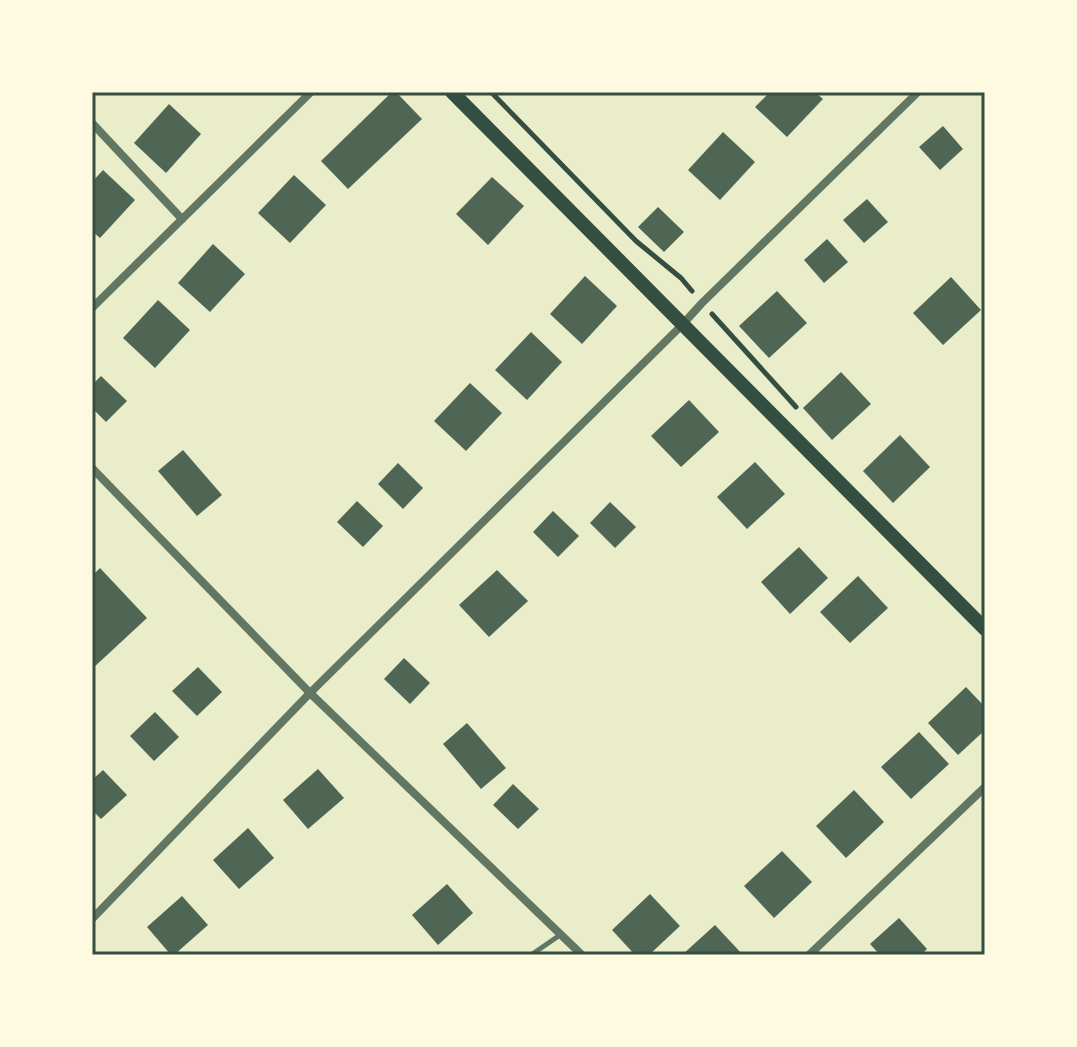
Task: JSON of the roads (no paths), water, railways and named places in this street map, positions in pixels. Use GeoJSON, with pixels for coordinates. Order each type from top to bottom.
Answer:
{"type":"FeatureCollection","features":[{"type":"Feature","properties":{"kind":"main road"},"geometry":{"type":"LineString","coordinates":[[452,92],[985,629]]}},
{"type":"Feature","properties":{"kind":"street"},"geometry":{"type":"LineString","coordinates":[[92,308],[311,92]]}},
{"type":"Feature","properties":{"kind":"street"},"geometry":{"type":"LineString","coordinates":[[92,919],[310,693],[918,92]]}},
{"type":"Feature","properties":{"kind":"street"},"geometry":{"type":"LineString","coordinates":[[92,123],[182,219]]}},
{"type":"Feature","properties":{"kind":"street"},"geometry":{"type":"LineString","coordinates":[[92,468],[310,693],[582,955]]}},
{"type":"Feature","properties":{"kind":"street"},"geometry":{"type":"LineString","coordinates":[[809,955],[985,787]]}},
{"type":"Feature","properties":{"kind":"lane"},"geometry":{"type":"LineString","coordinates":[[531,955],[561,934]]}}]}
